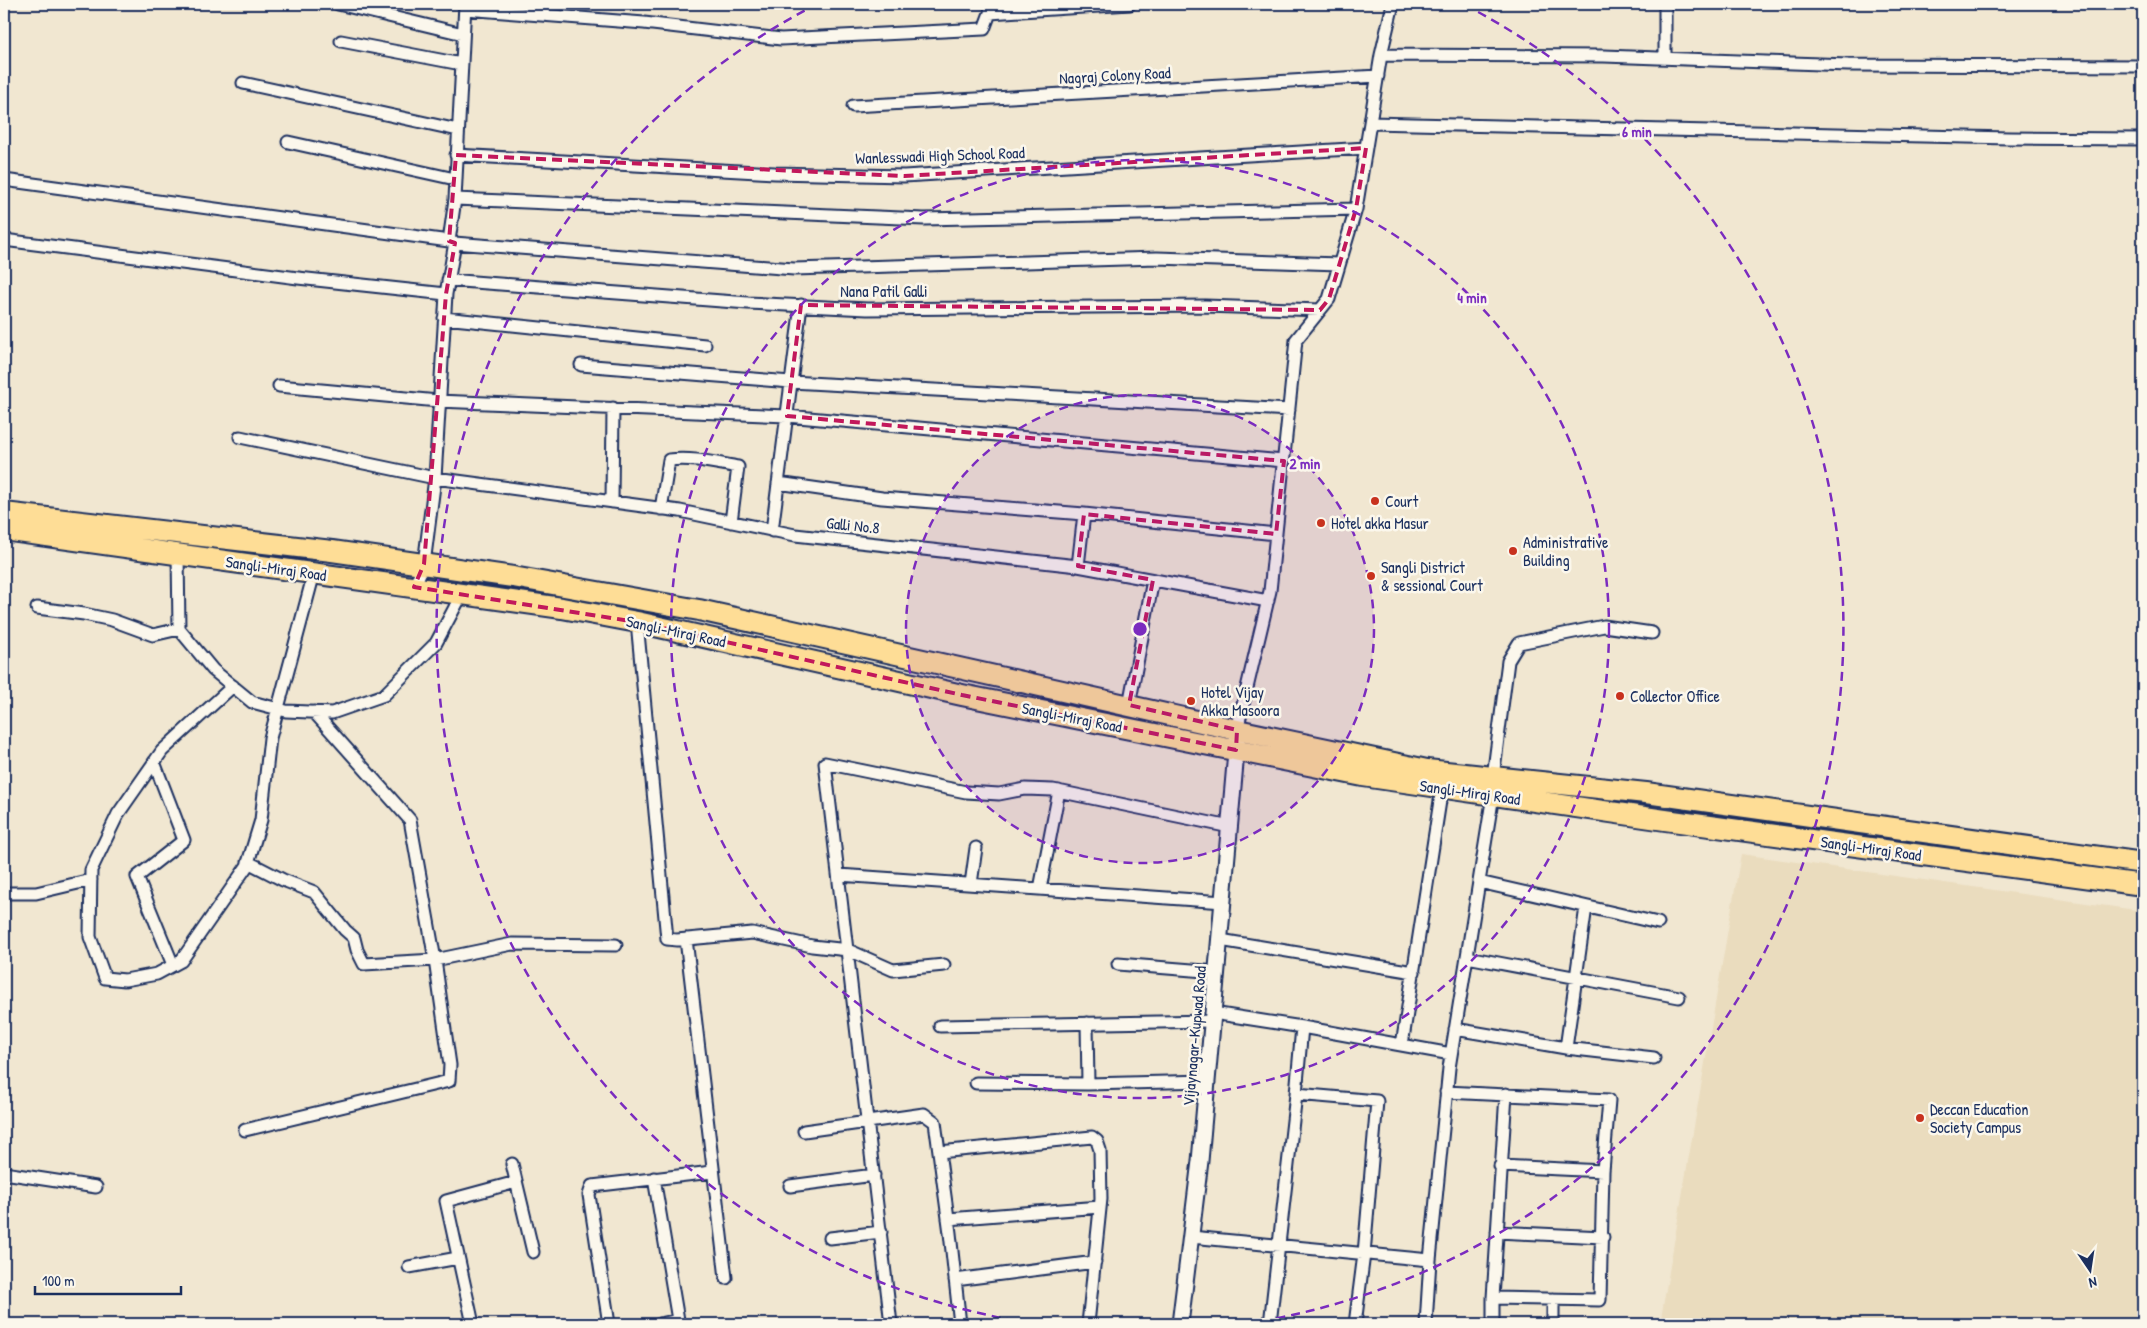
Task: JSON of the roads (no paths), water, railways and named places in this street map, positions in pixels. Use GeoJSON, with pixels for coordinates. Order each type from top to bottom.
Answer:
{"type":"FeatureCollection","features":[{"type":"Feature","properties":{"kind":"highway","name":"Sangli-Miraj Road"},"geometry":{"type":"LineString","coordinates":[[4,512],[332,550],[513,577],[699,610],[915,660],[1428,770],[1493,786],[1665,820],[2143,885]]}},
{"type":"Feature","properties":{"kind":"highway","name":"Sangli-Miraj Road"},"geometry":{"type":"LineString","coordinates":[[4,530],[562,608],[637,622],[962,695],[1363,776],[1442,788],[1493,786],[1646,793],[2143,863]]}},
{"type":"Feature","properties":{"kind":"street"},"geometry":{"type":"LineString","coordinates":[[338,4],[463,34]]}},
{"type":"Feature","properties":{"kind":"street"},"geometry":{"type":"LineString","coordinates":[[414,587],[424,564],[434,478],[444,318],[455,199],[465,6],[644,23],[781,39],[984,29],[990,8],[1130,4]]}},
{"type":"Feature","properties":{"kind":"street"},"geometry":{"type":"LineString","coordinates":[[1237,730],[1268,601],[1296,340],[1329,299],[1356,209],[1381,54],[1393,4]]}},
{"type":"Feature","properties":{"kind":"street"},"geometry":{"type":"LineString","coordinates":[[1665,4],[1666,58]]}},
{"type":"Feature","properties":{"kind":"street"},"geometry":{"type":"LineString","coordinates":[[341,41],[461,64]]}},
{"type":"Feature","properties":{"kind":"street"},"geometry":{"type":"LineString","coordinates":[[1381,54],[1604,56],[1848,65],[2143,66]]}},
{"type":"Feature","properties":{"kind":"street","name":"Nagraj Colony Road"},"geometry":{"type":"LineString","coordinates":[[854,106],[1378,76]]}},
{"type":"Feature","properties":{"kind":"street"},"geometry":{"type":"LineString","coordinates":[[243,83],[458,130]]}},
{"type":"Feature","properties":{"kind":"street"},"geometry":{"type":"LineString","coordinates":[[1370,123],[2009,138],[2143,139]]}},
{"type":"Feature","properties":{"kind":"street"},"geometry":{"type":"LineString","coordinates":[[288,142],[455,178]]}},
{"type":"Feature","properties":{"kind":"street","name":"Wanlesswadi High School Road"},"geometry":{"type":"LineString","coordinates":[[456,155],[775,172],[904,176],[1366,148]]}},
{"type":"Feature","properties":{"kind":"street"},"geometry":{"type":"LineString","coordinates":[[4,180],[452,242],[794,269],[1157,258],[1339,264]]}},
{"type":"Feature","properties":{"kind":"street"},"geometry":{"type":"LineString","coordinates":[[455,199],[924,220],[1356,209]]}},
{"type":"Feature","properties":{"kind":"street"},"geometry":{"type":"LineString","coordinates":[[4,240],[288,277],[446,294]]}},
{"type":"Feature","properties":{"kind":"street","name":"Nana Patil Galli"},"geometry":{"type":"LineString","coordinates":[[448,280],[867,309],[1205,306],[1320,310]]}},
{"type":"Feature","properties":{"kind":"street"},"geometry":{"type":"LineString","coordinates":[[772,531],[801,305]]}},
{"type":"Feature","properties":{"kind":"street"},"geometry":{"type":"LineString","coordinates":[[444,318],[705,345]]}},
{"type":"Feature","properties":{"kind":"street"},"geometry":{"type":"LineString","coordinates":[[580,365],[791,382],[1289,410]]}},
{"type":"Feature","properties":{"kind":"street"},"geometry":{"type":"LineString","coordinates":[[279,386],[438,401],[787,416],[1284,461]]}},
{"type":"Feature","properties":{"kind":"street"},"geometry":{"type":"LineString","coordinates":[[612,502],[613,408]]}},
{"type":"Feature","properties":{"kind":"street","name":"Galli No.8"},"geometry":{"type":"LineString","coordinates":[[240,438],[434,478],[660,509],[794,535],[1078,566],[1268,601]]}},
{"type":"Feature","properties":{"kind":"street"},"geometry":{"type":"LineString","coordinates":[[660,509],[669,460],[684,458],[738,467],[731,522]]}},
{"type":"Feature","properties":{"kind":"street"},"geometry":{"type":"LineString","coordinates":[[778,483],[882,498],[1084,514],[1276,534]]}},
{"type":"Feature","properties":{"kind":"street"},"geometry":{"type":"LineString","coordinates":[[1078,566],[1084,514]]}},
{"type":"Feature","properties":{"kind":"street"},"geometry":{"type":"LineString","coordinates":[[178,554],[179,629],[213,670],[252,702],[286,711],[332,713],[384,695],[436,642],[462,594]]}},
{"type":"Feature","properties":{"kind":"street"},"geometry":{"type":"LineString","coordinates":[[233,686],[162,751],[118,814],[91,870],[90,937],[105,978],[125,980],[157,974],[181,961],[248,862],[261,820],[270,738],[314,573]]}},
{"type":"Feature","properties":{"kind":"street"},"geometry":{"type":"LineString","coordinates":[[1129,705],[1153,580]]}},
{"type":"Feature","properties":{"kind":"street"},"geometry":{"type":"LineString","coordinates":[[37,608],[84,614],[112,620],[152,635],[179,629]]}},
{"type":"Feature","properties":{"kind":"street"},"geometry":{"type":"LineString","coordinates":[[637,622],[667,939],[752,933],[812,946],[848,950],[893,970],[944,965]]}},
{"type":"Feature","properties":{"kind":"street"},"geometry":{"type":"LineString","coordinates":[[1426,1324],[1430,1260],[1446,1092],[1493,786],[1508,661],[1519,643],[1604,626],[1652,633]]}},
{"type":"Feature","properties":{"kind":"street"},"geometry":{"type":"LineString","coordinates":[[245,1130],[449,1081],[450,1064],[435,960],[410,820],[314,712]]}},
{"type":"Feature","properties":{"kind":"street","name":"Vijaynagar-Kupwad Road"},"geometry":{"type":"LineString","coordinates":[[1180,1324],[1207,1081],[1224,902],[1237,730]]}},
{"type":"Feature","properties":{"kind":"street"},"geometry":{"type":"LineString","coordinates":[[154,762],[184,840],[136,877],[173,965]]}},
{"type":"Feature","properties":{"kind":"street"},"geometry":{"type":"LineString","coordinates":[[891,1324],[825,763],[966,792],[999,794],[1025,789],[1059,791],[1230,826]]}},
{"type":"Feature","properties":{"kind":"street"},"geometry":{"type":"LineString","coordinates":[[1402,1045],[1442,788]]}},
{"type":"Feature","properties":{"kind":"street"},"geometry":{"type":"LineString","coordinates":[[1040,889],[1059,791]]}},
{"type":"Feature","properties":{"kind":"street"},"geometry":{"type":"LineString","coordinates":[[972,884],[976,848]]}},
{"type":"Feature","properties":{"kind":"street"},"geometry":{"type":"LineString","coordinates":[[248,862],[283,880],[314,892],[345,930],[354,938],[357,950],[364,964],[435,960],[512,944],[616,945]]}},
{"type":"Feature","properties":{"kind":"street"},"geometry":{"type":"LineString","coordinates":[[839,875],[1224,902]]}},
{"type":"Feature","properties":{"kind":"street"},"geometry":{"type":"LineString","coordinates":[[4,893],[36,893],[91,880]]}},
{"type":"Feature","properties":{"kind":"street"},"geometry":{"type":"LineString","coordinates":[[1479,882],[1658,923]]}},
{"type":"Feature","properties":{"kind":"street"},"geometry":{"type":"LineString","coordinates":[[1566,1048],[1586,907]]}},
{"type":"Feature","properties":{"kind":"street"},"geometry":{"type":"LineString","coordinates":[[686,939],[726,1278]]}},
{"type":"Feature","properties":{"kind":"street"},"geometry":{"type":"LineString","coordinates":[[1220,940],[1414,972]]}},
{"type":"Feature","properties":{"kind":"street"},"geometry":{"type":"LineString","coordinates":[[1467,957],[1679,997]]}},
{"type":"Feature","properties":{"kind":"street"},"geometry":{"type":"LineString","coordinates":[[1118,964],[1217,972]]}},
{"type":"Feature","properties":{"kind":"street"},"geometry":{"type":"LineString","coordinates":[[940,1026],[1087,1023],[1213,1017],[1302,1027],[1451,1054]]}},
{"type":"Feature","properties":{"kind":"street"},"geometry":{"type":"LineString","coordinates":[[1087,1023],[1088,1084]]}},
{"type":"Feature","properties":{"kind":"street"},"geometry":{"type":"LineString","coordinates":[[1270,1324],[1302,1027]]}},
{"type":"Feature","properties":{"kind":"street"},"geometry":{"type":"LineString","coordinates":[[1455,1029],[1566,1048],[1654,1058]]}},
{"type":"Feature","properties":{"kind":"street"},"geometry":{"type":"LineString","coordinates":[[976,1083],[1088,1084],[1207,1081]]}},
{"type":"Feature","properties":{"kind":"street"},"geometry":{"type":"LineString","coordinates":[[1446,1092],[1609,1100],[1603,1171],[1603,1237],[1600,1300],[1493,1298]]}},
{"type":"Feature","properties":{"kind":"street"},"geometry":{"type":"LineString","coordinates":[[1296,1094],[1377,1100],[1356,1324]]}},
{"type":"Feature","properties":{"kind":"street"},"geometry":{"type":"LineString","coordinates":[[1493,1324],[1500,1166],[1506,1094]]}},
{"type":"Feature","properties":{"kind":"street"},"geometry":{"type":"LineString","coordinates":[[804,1131],[924,1114],[935,1122],[960,1324]]}},
{"type":"Feature","properties":{"kind":"street"},"geometry":{"type":"LineString","coordinates":[[939,1152],[1092,1137],[1097,1141],[1100,1150],[1100,1207],[1088,1324]]}},
{"type":"Feature","properties":{"kind":"street"},"geometry":{"type":"LineString","coordinates":[[512,1164],[533,1252]]}},
{"type":"Feature","properties":{"kind":"street"},"geometry":{"type":"LineString","coordinates":[[1500,1166],[1603,1171]]}},
{"type":"Feature","properties":{"kind":"street"},"geometry":{"type":"LineString","coordinates":[[4,1172],[96,1187]]}},
{"type":"Feature","properties":{"kind":"street"},"geometry":{"type":"LineString","coordinates":[[609,1324],[589,1195],[592,1186],[712,1172]]}},
{"type":"Feature","properties":{"kind":"street"},"geometry":{"type":"LineString","coordinates":[[790,1186],[874,1175]]}},
{"type":"Feature","properties":{"kind":"street"},"geometry":{"type":"LineString","coordinates":[[654,1178],[678,1320],[660,1324]]}},
{"type":"Feature","properties":{"kind":"street"},"geometry":{"type":"LineString","coordinates":[[473,1324],[446,1200],[516,1182]]}},
{"type":"Feature","properties":{"kind":"street"},"geometry":{"type":"LineString","coordinates":[[948,1219],[1100,1207]]}},
{"type":"Feature","properties":{"kind":"street"},"geometry":{"type":"LineString","coordinates":[[830,1238],[881,1232]]}},
{"type":"Feature","properties":{"kind":"street"},"geometry":{"type":"LineString","coordinates":[[1497,1232],[1603,1237]]}},
{"type":"Feature","properties":{"kind":"street"},"geometry":{"type":"LineString","coordinates":[[1191,1237],[1430,1260]]}},
{"type":"Feature","properties":{"kind":"street"},"geometry":{"type":"LineString","coordinates":[[408,1267],[458,1258]]}},
{"type":"Feature","properties":{"kind":"street"},"geometry":{"type":"LineString","coordinates":[[955,1280],[1095,1262]]}},
{"type":"Feature","properties":{"kind":"street"},"geometry":{"type":"LineString","coordinates":[[1553,1299],[1553,1324]]}},
{"type":"Feature","properties":{"kind":"place","name":"Court"},"geometry":{"type":"Point","coordinates":[1375,501]}},
{"type":"Feature","properties":{"kind":"place","name":"Hotel akka Masur"},"geometry":{"type":"Point","coordinates":[1321,523]}},
{"type":"Feature","properties":{"kind":"place","name":"Administrative Building"},"geometry":{"type":"Point","coordinates":[1513,551]}},
{"type":"Feature","properties":{"kind":"place","name":"Sangli District & sessional Court"},"geometry":{"type":"Point","coordinates":[1371,576]}},
{"type":"Feature","properties":{"kind":"place","name":"Collector Office"},"geometry":{"type":"Point","coordinates":[1620,696]}},
{"type":"Feature","properties":{"kind":"place","name":"Hotel Vijay Akka Masoora"},"geometry":{"type":"Point","coordinates":[1191,701]}},
{"type":"Feature","properties":{"kind":"place","name":"Deccan Education Society Campus"},"geometry":{"type":"Point","coordinates":[1920,1118]}}]}
